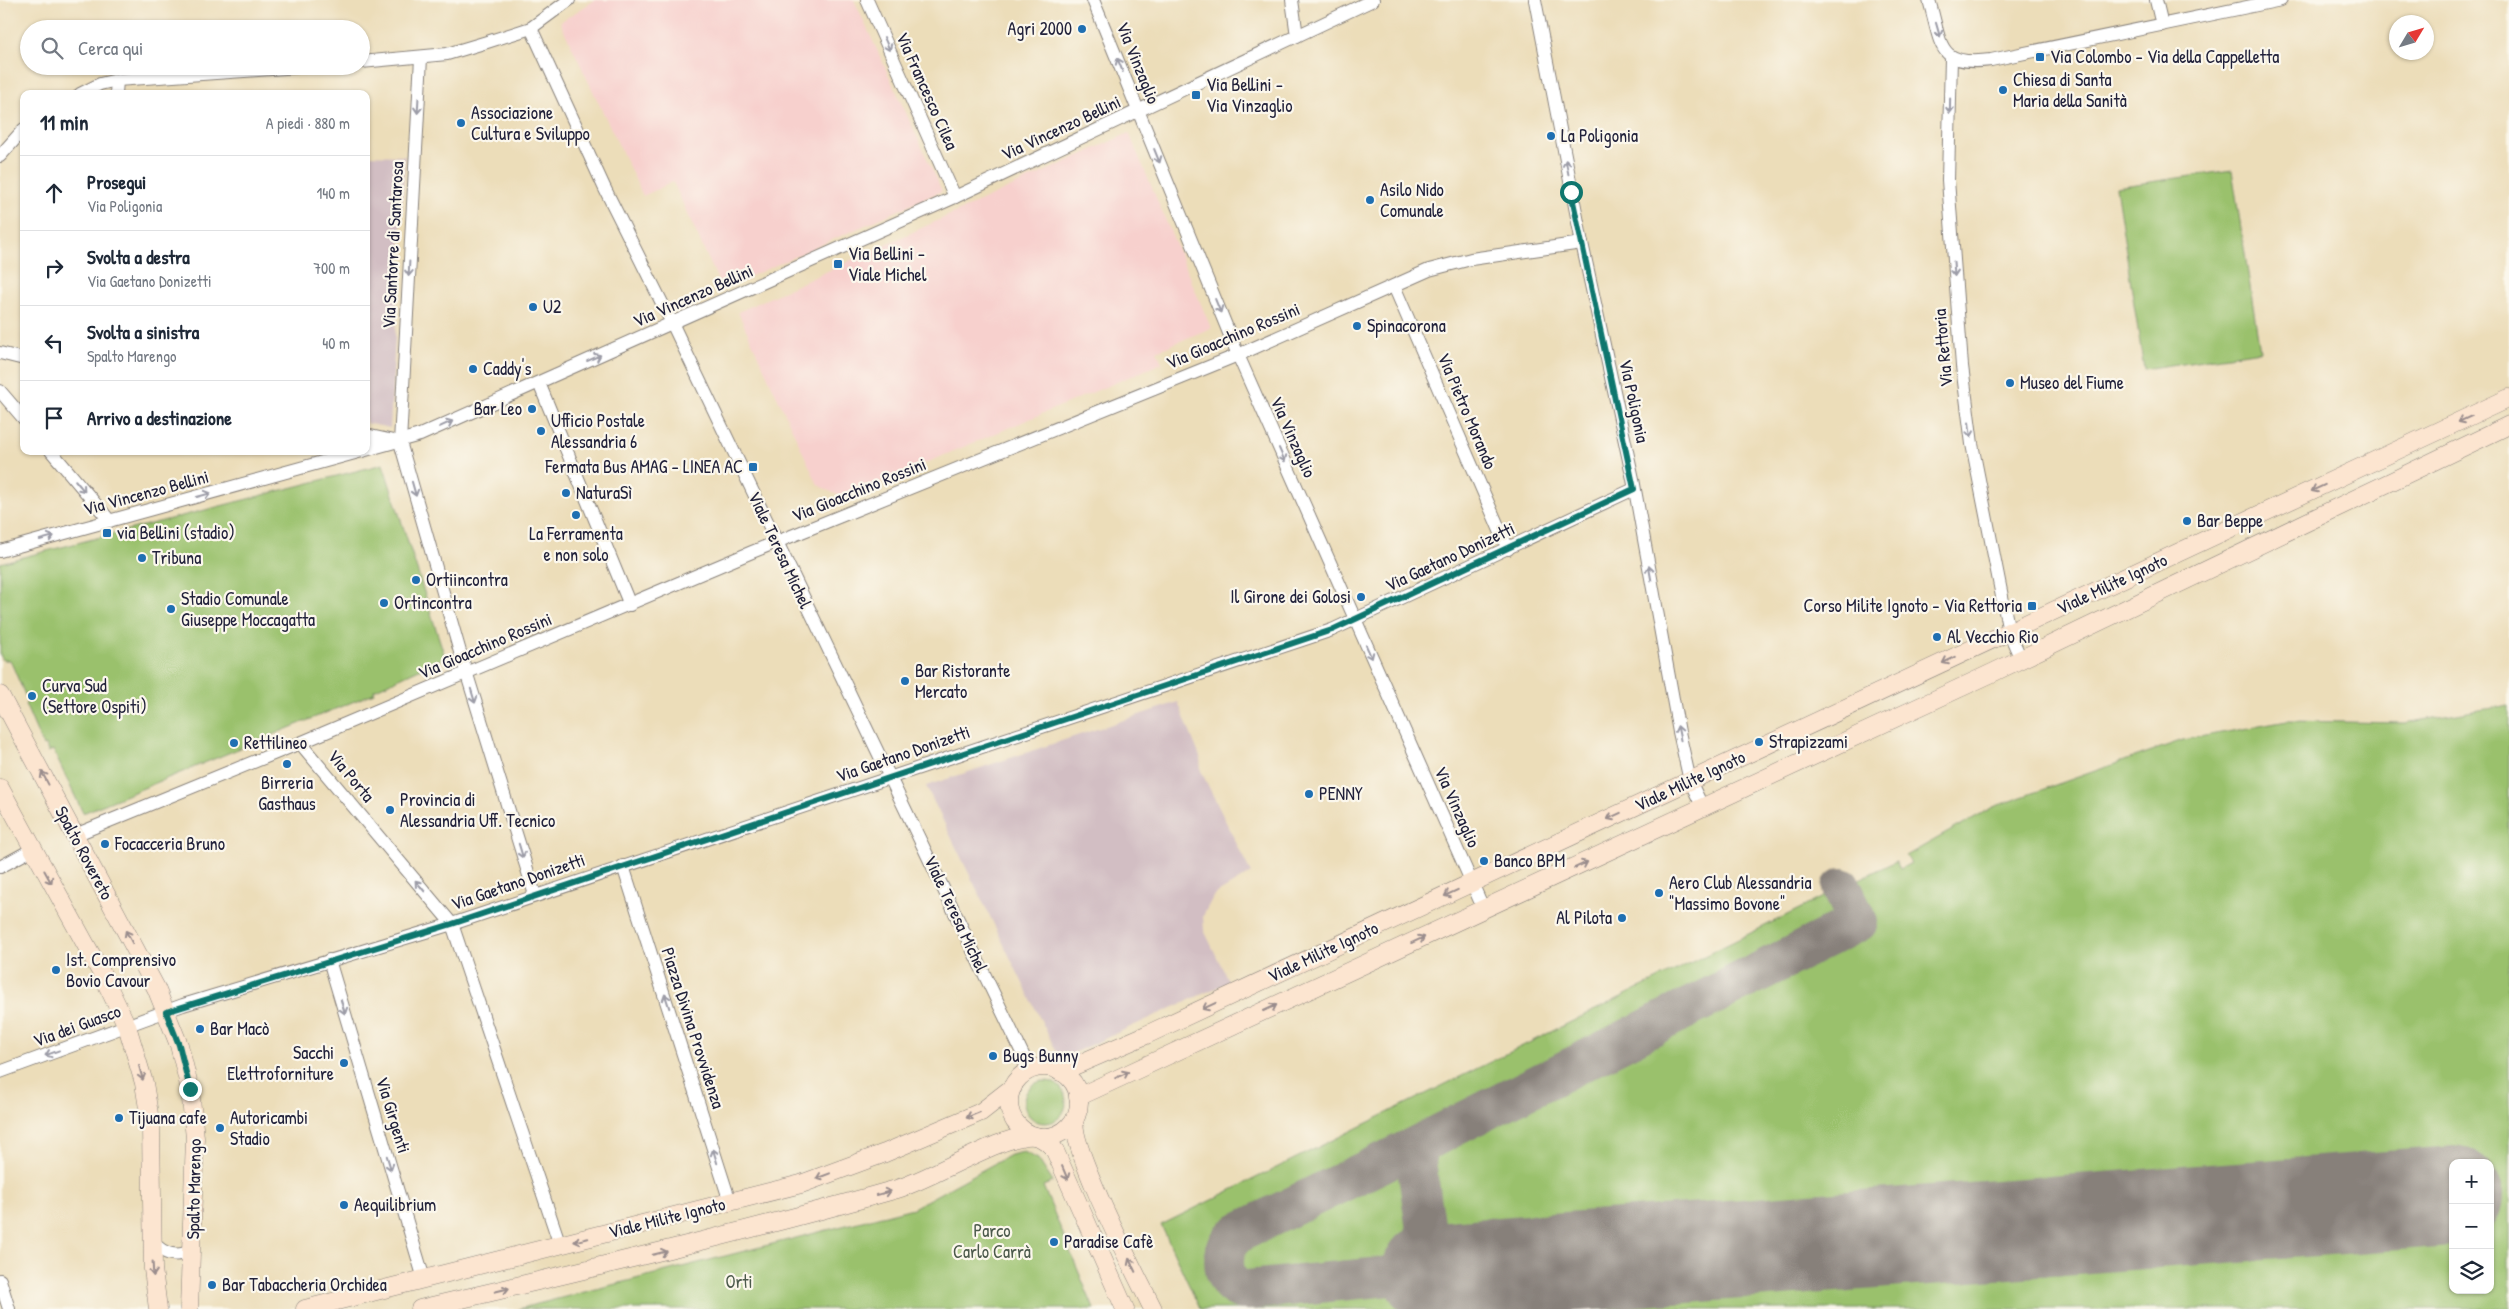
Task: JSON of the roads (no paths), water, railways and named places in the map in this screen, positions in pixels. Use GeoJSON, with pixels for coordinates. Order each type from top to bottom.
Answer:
{"type":"FeatureCollection","features":[{"type":"Feature","properties":{"kind":"main road","name":"Viale Milite Ignoto"},"geometry":{"type":"LineString","coordinates":[[1060,1072],[1155,1031],[2509,398]]}},
{"type":"Feature","properties":{"kind":"main road","name":"Viale Milite Ignoto"},"geometry":{"type":"LineString","coordinates":[[1078,1097],[2021,659],[2509,425]]}},
{"type":"Feature","properties":{"kind":"main road","name":"Spalto Rovereto"},"geometry":{"type":"LineString","coordinates":[[0,694],[166,1012]]}},
{"type":"Feature","properties":{"kind":"main road"},"geometry":{"type":"LineString","coordinates":[[0,788],[103,976],[127,1026],[144,1083],[151,1128],[154,1281],[158,1309]]}},
{"type":"Feature","properties":{"kind":"main road","name":"Spalto Marengo"},"geometry":{"type":"LineString","coordinates":[[166,1012],[179,1045],[193,1104],[196,1164],[189,1309]]}},
{"type":"Feature","properties":{"kind":"main road"},"geometry":{"type":"LineString","coordinates":[[1125,1309],[1055,1150],[1048,1142],[1020,1128],[1012,1115],[1010,1101],[1013,1087],[1028,1072],[1048,1068],[1060,1072],[1073,1084],[1078,1097],[1074,1130],[1087,1168],[1153,1309]]}},
{"type":"Feature","properties":{"kind":"main road","name":"Viale Milite Ignoto"},"geometry":{"type":"LineString","coordinates":[[305,1309],[801,1184],[885,1153],[981,1112],[1013,1087]]}},
{"type":"Feature","properties":{"kind":"main road"},"geometry":{"type":"LineString","coordinates":[[1036,1136],[1048,1137],[1059,1134],[1075,1118]]}},
{"type":"Feature","properties":{"kind":"main road","name":"Viale Milite Ignoto"},"geometry":{"type":"LineString","coordinates":[[420,1309],[762,1228],[901,1188],[924,1180],[1006,1141],[1023,1136],[1036,1136]]}},
{"type":"Feature","properties":{"kind":"street"},"geometry":{"type":"LineString","coordinates":[[370,61],[447,54],[531,28],[569,0]]}},
{"type":"Feature","properties":{"kind":"street","name":"Via Francesco Cilea"},"geometry":{"type":"LineString","coordinates":[[867,0],[955,197]]}},
{"type":"Feature","properties":{"kind":"street","name":"Via Vinzaglio"},"geometry":{"type":"LineString","coordinates":[[1094,0],[1238,355],[1484,910]]}},
{"type":"Feature","properties":{"kind":"street"},"geometry":{"type":"LineString","coordinates":[[1292,0],[1297,36]]}},
{"type":"Feature","properties":{"kind":"street","name":"Via Vincenzo Bellini"},"geometry":{"type":"LineString","coordinates":[[370,450],[400,442],[539,383],[955,197],[1373,0]]}},
{"type":"Feature","properties":{"kind":"street","name":"Via Poligonia"},"geometry":{"type":"LineString","coordinates":[[1535,0],[1582,243],[1634,489],[1690,781],[1703,808]]}},
{"type":"Feature","properties":{"kind":"street"},"geometry":{"type":"LineString","coordinates":[[1929,0],[1943,50],[1951,58],[1967,62],[1991,60],[2281,0]]}},
{"type":"Feature","properties":{"kind":"street"},"geometry":{"type":"LineString","coordinates":[[2156,0],[2162,25]]}},
{"type":"Feature","properties":{"kind":"street","name":"Viale Teresa Michel"},"geometry":{"type":"LineString","coordinates":[[531,28],[605,189],[672,323],[1025,1059],[1028,1072]]}},
{"type":"Feature","properties":{"kind":"street","name":"Via Santorre di Santarosa"},"geometry":{"type":"LineString","coordinates":[[421,58],[400,442],[466,672],[535,895]]}},
{"type":"Feature","properties":{"kind":"street","name":"Via Rettoria"},"geometry":{"type":"LineString","coordinates":[[1951,58],[1948,180],[1962,366],[1972,444],[2009,632],[2021,659]]}},
{"type":"Feature","properties":{"kind":"street"},"geometry":{"type":"LineString","coordinates":[[88,90],[100,84],[117,80],[187,75]]}},
{"type":"Feature","properties":{"kind":"street"},"geometry":{"type":"LineString","coordinates":[[116,90],[117,80]]}},
{"type":"Feature","properties":{"kind":"street"},"geometry":{"type":"LineString","coordinates":[[0,156],[20,134]]}},
{"type":"Feature","properties":{"kind":"street","name":"Via Gioacchino Rossini"},"geometry":{"type":"LineString","coordinates":[[75,835],[300,744],[466,672],[777,542],[1238,355],[1429,270],[1471,259],[1582,243]]}},
{"type":"Feature","properties":{"kind":"street","name":"Via Pietro Morando"},"geometry":{"type":"LineString","coordinates":[[1394,286],[1508,549]]}},
{"type":"Feature","properties":{"kind":"street"},"geometry":{"type":"LineString","coordinates":[[0,353],[20,358]]}},
{"type":"Feature","properties":{"kind":"street"},"geometry":{"type":"LineString","coordinates":[[539,383],[630,605]]}},
{"type":"Feature","properties":{"kind":"street"},"geometry":{"type":"LineString","coordinates":[[0,391],[20,414]]}},
{"type":"Feature","properties":{"kind":"street"},"geometry":{"type":"LineString","coordinates":[[370,436],[400,442]]}},
{"type":"Feature","properties":{"kind":"street"},"geometry":{"type":"LineString","coordinates":[[54,455],[110,521]]}},
{"type":"Feature","properties":{"kind":"street","name":"Via Vincenzo Bellini"},"geometry":{"type":"LineString","coordinates":[[0,551],[352,455]]}},
{"type":"Feature","properties":{"kind":"street","name":"Via Gaetano Donizetti"},"geometry":{"type":"LineString","coordinates":[[166,1012],[329,960],[452,924],[1332,630],[1355,621],[1634,489]]}},
{"type":"Feature","properties":{"kind":"street","name":"Via Porta"},"geometry":{"type":"LineString","coordinates":[[300,744],[452,924]]}},
{"type":"Feature","properties":{"kind":"street"},"geometry":{"type":"LineString","coordinates":[[0,867],[33,850]]}},
{"type":"Feature","properties":{"kind":"street","name":"Piazza Divina Provvidenza"},"geometry":{"type":"LineString","coordinates":[[623,866],[730,1202]]}},
{"type":"Feature","properties":{"kind":"street"},"geometry":{"type":"LineString","coordinates":[[452,924],[560,1245]]}},
{"type":"Feature","properties":{"kind":"street","name":"Via Girgenti"},"geometry":{"type":"LineString","coordinates":[[329,960],[424,1279]]}},
{"type":"Feature","properties":{"kind":"street","name":"Via dei Guasco"},"geometry":{"type":"LineString","coordinates":[[0,1072],[166,1012]]}},
{"type":"Feature","properties":{"kind":"street","name":"Spalto Marengo"},"geometry":{"type":"LineString","coordinates":[[153,1242],[158,1249],[169,1254],[185,1254],[192,1250]]}},
{"type":"Feature","properties":{"kind":"street"},"geometry":{"type":"LineString","coordinates":[[0,1280],[9,1309]]}},
{"type":"Feature","properties":{"kind":"place","name":"Agri 2000"},"geometry":{"type":"Point","coordinates":[1082,29]}},
{"type":"Feature","properties":{"kind":"place","name":"Via Colombo - Via della Cappelletta"},"geometry":{"type":"Point","coordinates":[2040,57]}},
{"type":"Feature","properties":{"kind":"place","name":"Chiesa di Santa Maria della Sanità"},"geometry":{"type":"Point","coordinates":[2003,90]}},
{"type":"Feature","properties":{"kind":"place","name":"Via Bellini - Via Vinzaglio"},"geometry":{"type":"Point","coordinates":[1196,95]}},
{"type":"Feature","properties":{"kind":"place","name":"Associazione Cultura e Sviluppo"},"geometry":{"type":"Point","coordinates":[461,123]}},
{"type":"Feature","properties":{"kind":"place","name":"La Poligonia"},"geometry":{"type":"Point","coordinates":[1551,136]}},
{"type":"Feature","properties":{"kind":"place","name":"Asilo Nido Comunale"},"geometry":{"type":"Point","coordinates":[1370,200]}},
{"type":"Feature","properties":{"kind":"place","name":"Via Bellini - Viale Michel"},"geometry":{"type":"Point","coordinates":[838,264]}},
{"type":"Feature","properties":{"kind":"place","name":"U2"},"geometry":{"type":"Point","coordinates":[533,307]}},
{"type":"Feature","properties":{"kind":"place","name":"Spinacorona"},"geometry":{"type":"Point","coordinates":[1357,326]}},
{"type":"Feature","properties":{"kind":"place","name":"Caddy's"},"geometry":{"type":"Point","coordinates":[473,369]}},
{"type":"Feature","properties":{"kind":"place","name":"Museo del Fiume"},"geometry":{"type":"Point","coordinates":[2010,383]}},
{"type":"Feature","properties":{"kind":"place","name":"Bar Leo"},"geometry":{"type":"Point","coordinates":[532,409]}},
{"type":"Feature","properties":{"kind":"place","name":"Ufficio Postale Alessandria 6"},"geometry":{"type":"Point","coordinates":[541,431]}},
{"type":"Feature","properties":{"kind":"place","name":"Fermata Bus AMAG - LINEA AC"},"geometry":{"type":"Point","coordinates":[753,467]}},
{"type":"Feature","properties":{"kind":"place","name":"NaturaSì"},"geometry":{"type":"Point","coordinates":[566,493]}},
{"type":"Feature","properties":{"kind":"place","name":"La Ferramenta e non solo"},"geometry":{"type":"Point","coordinates":[576,515]}},
{"type":"Feature","properties":{"kind":"place","name":"Bar Beppe"},"geometry":{"type":"Point","coordinates":[2187,521]}},
{"type":"Feature","properties":{"kind":"place","name":"via Bellini (stadio)"},"geometry":{"type":"Point","coordinates":[107,533]}},
{"type":"Feature","properties":{"kind":"place","name":"Tribuna"},"geometry":{"type":"Point","coordinates":[142,558]}},
{"type":"Feature","properties":{"kind":"place","name":"Ortiincontra"},"geometry":{"type":"Point","coordinates":[416,580]}},
{"type":"Feature","properties":{"kind":"place","name":"Il Girone dei Golosi"},"geometry":{"type":"Point","coordinates":[1361,597]}},
{"type":"Feature","properties":{"kind":"place","name":"Ortincontra"},"geometry":{"type":"Point","coordinates":[384,603]}},
{"type":"Feature","properties":{"kind":"place","name":"Corso Milite Ignoto - Via Rettoria"},"geometry":{"type":"Point","coordinates":[2032,606]}},
{"type":"Feature","properties":{"kind":"place","name":"Stadio Comunale Giuseppe Moccagatta"},"geometry":{"type":"Point","coordinates":[171,609]}},
{"type":"Feature","properties":{"kind":"place","name":"Al Vecchio Rio"},"geometry":{"type":"Point","coordinates":[1937,637]}},
{"type":"Feature","properties":{"kind":"place","name":"Bar Ristorante Mercato"},"geometry":{"type":"Point","coordinates":[905,681]}},
{"type":"Feature","properties":{"kind":"place","name":"Curva Sud (Settore Ospiti)"},"geometry":{"type":"Point","coordinates":[32,696]}},
{"type":"Feature","properties":{"kind":"place","name":"Strapizzami"},"geometry":{"type":"Point","coordinates":[1759,742]}},
{"type":"Feature","properties":{"kind":"place","name":"Rettilineo"},"geometry":{"type":"Point","coordinates":[234,743]}},
{"type":"Feature","properties":{"kind":"place","name":"Birreria Gasthaus"},"geometry":{"type":"Point","coordinates":[287,764]}},
{"type":"Feature","properties":{"kind":"place","name":"PENNY"},"geometry":{"type":"Point","coordinates":[1309,794]}},
{"type":"Feature","properties":{"kind":"place","name":"Provincia di Alessandria Uff. Tecnico"},"geometry":{"type":"Point","coordinates":[390,810]}},
{"type":"Feature","properties":{"kind":"place","name":"Focacceria Bruno"},"geometry":{"type":"Point","coordinates":[105,844]}},
{"type":"Feature","properties":{"kind":"place","name":"Banco BPM"},"geometry":{"type":"Point","coordinates":[1484,861]}},
{"type":"Feature","properties":{"kind":"place","name":"Aero Club Alessandria \"Massimo Bovone\""},"geometry":{"type":"Point","coordinates":[1659,893]}},
{"type":"Feature","properties":{"kind":"place","name":"Al Pilota"},"geometry":{"type":"Point","coordinates":[1622,918]}},
{"type":"Feature","properties":{"kind":"place","name":"Ist. Comprensivo Bovio Cavour"},"geometry":{"type":"Point","coordinates":[56,970]}},
{"type":"Feature","properties":{"kind":"place","name":"Bar Macò"},"geometry":{"type":"Point","coordinates":[200,1029]}},
{"type":"Feature","properties":{"kind":"place","name":"Bugs Bunny"},"geometry":{"type":"Point","coordinates":[993,1056]}},
{"type":"Feature","properties":{"kind":"place","name":"Sacchi Elettroforniture"},"geometry":{"type":"Point","coordinates":[344,1063]}},
{"type":"Feature","properties":{"kind":"place","name":"Tijuana cafe"},"geometry":{"type":"Point","coordinates":[119,1118]}},
{"type":"Feature","properties":{"kind":"place","name":"Autoricambi Stadio"},"geometry":{"type":"Point","coordinates":[220,1128]}},
{"type":"Feature","properties":{"kind":"place","name":"Aequilibrium"},"geometry":{"type":"Point","coordinates":[344,1205]}},
{"type":"Feature","properties":{"kind":"place","name":"Paradise Cafè"},"geometry":{"type":"Point","coordinates":[1054,1242]}},
{"type":"Feature","properties":{"kind":"place","name":"Bar Tabaccheria Orchidea"},"geometry":{"type":"Point","coordinates":[212,1285]}},
{"type":"Feature","properties":{"kind":"park label","name":"Parco Carlo Carrà"},"geometry":{"type":"Point","coordinates":[992,1241]}},
{"type":"Feature","properties":{"kind":"park label","name":"Orti"},"geometry":{"type":"Point","coordinates":[739,1282]}}]}
